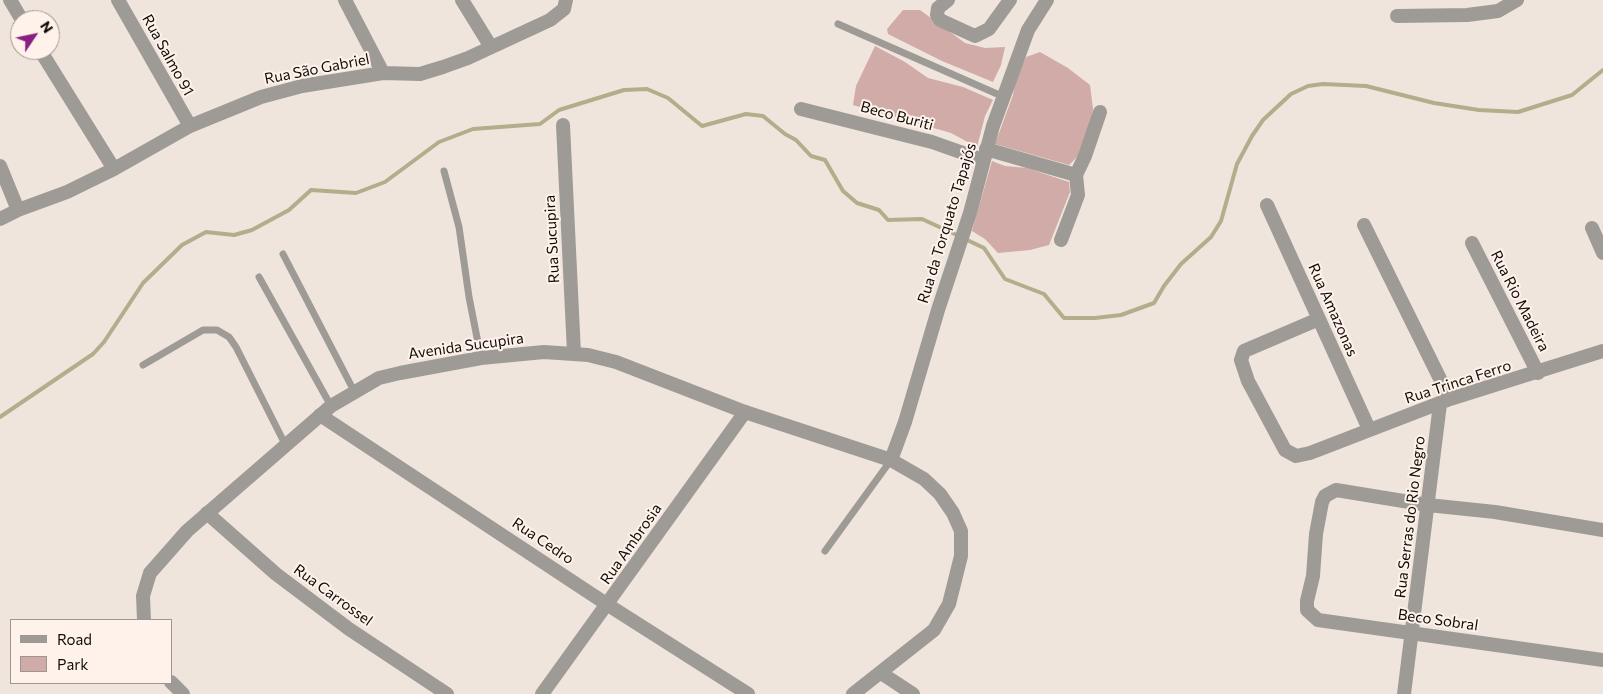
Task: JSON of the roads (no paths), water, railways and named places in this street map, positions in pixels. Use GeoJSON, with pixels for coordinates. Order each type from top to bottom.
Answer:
{"type":"FeatureCollection","features":[{"type":"Feature","properties":{"kind":"street","name":"Rua Salmo 91"},"geometry":{"type":"LineString","coordinates":[[118,0],[190,126]]}},
{"type":"Feature","properties":{"kind":"street"},"geometry":{"type":"LineString","coordinates":[[345,0],[383,73]]}},
{"type":"Feature","properties":{"kind":"street"},"geometry":{"type":"LineString","coordinates":[[462,0],[491,47]]}},
{"type":"Feature","properties":{"kind":"street","name":"Rua São Gabriel"},"geometry":{"type":"LineString","coordinates":[[0,219],[18,210],[67,192],[114,169],[190,126],[261,97],[302,86],[383,73],[420,74],[468,58],[550,20],[564,9],[566,0]]}},
{"type":"Feature","properties":{"kind":"street"},"geometry":{"type":"LineString","coordinates":[[943,4],[936,11],[940,20],[975,36],[989,29],[1010,0]]}},
{"type":"Feature","properties":{"kind":"street","name":"Rua da Torquato Tapajós"},"geometry":{"type":"LineString","coordinates":[[890,460],[905,422],[935,318],[970,213],[985,155],[1016,59],[1028,30],[1047,0]]}},
{"type":"Feature","properties":{"kind":"street"},"geometry":{"type":"LineString","coordinates":[[1397,16],[1467,15],[1498,12],[1517,0]]}},
{"type":"Feature","properties":{"kind":"street"},"geometry":{"type":"LineString","coordinates":[[46,60],[114,169]]}},
{"type":"Feature","properties":{"kind":"street","name":"Beco Buriti"},"geometry":{"type":"LineString","coordinates":[[801,108],[985,155],[1076,175]]}},
{"type":"Feature","properties":{"kind":"street"},"geometry":{"type":"LineString","coordinates":[[1061,240],[1078,194],[1076,175],[1086,156],[1100,112]]}},
{"type":"Feature","properties":{"kind":"street","name":"Rua Sucupira"},"geometry":{"type":"LineString","coordinates":[[563,124],[574,353]]}},
{"type":"Feature","properties":{"kind":"street"},"geometry":{"type":"LineString","coordinates":[[0,166],[18,210]]}},
{"type":"Feature","properties":{"kind":"street","name":"Rua Amazonas"},"geometry":{"type":"LineString","coordinates":[[1267,205],[1369,429]]}},
{"type":"Feature","properties":{"kind":"street"},"geometry":{"type":"LineString","coordinates":[[1364,225],[1445,402]]}},
{"type":"Feature","properties":{"kind":"street"},"geometry":{"type":"LineString","coordinates":[[1592,228],[1603,253]]}},
{"type":"Feature","properties":{"kind":"street","name":"Rua Rio Madeira"},"geometry":{"type":"LineString","coordinates":[[1472,243],[1538,373]]}},
{"type":"Feature","properties":{"kind":"street","name":"Rua Trinca Ferro"},"geometry":{"type":"LineString","coordinates":[[1319,319],[1244,351],[1241,360],[1248,381],[1285,450],[1296,456],[1310,453],[1369,429],[1445,402],[1603,351]]}},
{"type":"Feature","properties":{"kind":"street","name":"Avenida Sucupira"},"geometry":{"type":"LineString","coordinates":[[144,619],[143,596],[150,573],[167,551],[285,444],[331,406],[354,391],[379,378],[481,358],[544,352],[574,353],[616,362],[745,412],[890,460],[924,480],[940,494],[953,513],[961,531],[961,556],[950,604],[934,630],[853,694]]}},
{"type":"Feature","properties":{"kind":"street","name":"Rua Serras do Rio Negro"},"geometry":{"type":"LineString","coordinates":[[1404,694],[1428,505],[1445,402]]}},
{"type":"Feature","properties":{"kind":"street","name":"Rua Ambrosia"},"geometry":{"type":"LineString","coordinates":[[542,694],[608,605],[745,412]]}},
{"type":"Feature","properties":{"kind":"street","name":"Rua Cedro"},"geometry":{"type":"LineString","coordinates":[[320,415],[608,605],[748,694]]}},
{"type":"Feature","properties":{"kind":"street","name":"Beco Sobral"},"geometry":{"type":"LineString","coordinates":[[1428,505],[1336,490],[1325,496],[1322,502],[1316,534],[1313,576],[1307,610],[1318,620],[1603,660]]}},
{"type":"Feature","properties":{"kind":"street"},"geometry":{"type":"LineString","coordinates":[[1428,505],[1495,512],[1603,530]]}},
{"type":"Feature","properties":{"kind":"street","name":"Rua Carrossel"},"geometry":{"type":"LineString","coordinates":[[207,513],[276,574],[334,618],[447,694]]}},
{"type":"Feature","properties":{"kind":"street"},"geometry":{"type":"LineString","coordinates":[[881,673],[913,694]]}},
{"type":"Feature","properties":{"kind":"street"},"geometry":{"type":"LineString","coordinates":[[172,683],[183,694]]}},
{"type":"Feature","properties":{"kind":"lane"},"geometry":{"type":"LineString","coordinates":[[838,24],[1004,97]]}},
{"type":"Feature","properties":{"kind":"lane"},"geometry":{"type":"LineString","coordinates":[[444,171],[459,227],[469,297],[481,358]]}},
{"type":"Feature","properties":{"kind":"lane"},"geometry":{"type":"LineString","coordinates":[[283,254],[354,391]]}},
{"type":"Feature","properties":{"kind":"lane"},"geometry":{"type":"LineString","coordinates":[[259,277],[331,406]]}},
{"type":"Feature","properties":{"kind":"lane"},"geometry":{"type":"LineString","coordinates":[[143,365],[203,330],[217,330],[229,337],[236,347],[285,444]]}},
{"type":"Feature","properties":{"kind":"lane"},"geometry":{"type":"LineString","coordinates":[[826,551],[890,460]]}},
{"type":"Feature","properties":{"kind":"waterway"},"geometry":{"type":"LineString","coordinates":[[965,239],[984,248],[1005,279],[1044,294],[1064,318],[1095,318],[1121,315],[1154,303],[1181,264],[1211,237],[1221,221],[1237,164],[1252,136],[1263,120],[1291,94],[1308,86],[1323,84],[1366,86],[1434,103],[1479,110],[1518,112],[1572,95],[1603,70]]}},
{"type":"Feature","properties":{"kind":"waterway"},"geometry":{"type":"LineString","coordinates":[[0,417],[93,354],[104,342],[143,283],[182,245],[206,232],[234,235],[252,230],[289,210],[311,190],[356,193],[385,182],[439,142],[473,129],[540,124],[559,110],[624,90],[647,89],[668,98],[702,126],[746,114],[763,116],[785,134],[796,140],[811,156],[825,160],[843,191],[857,203],[879,210],[888,220],[922,219],[959,236]]}}]}
